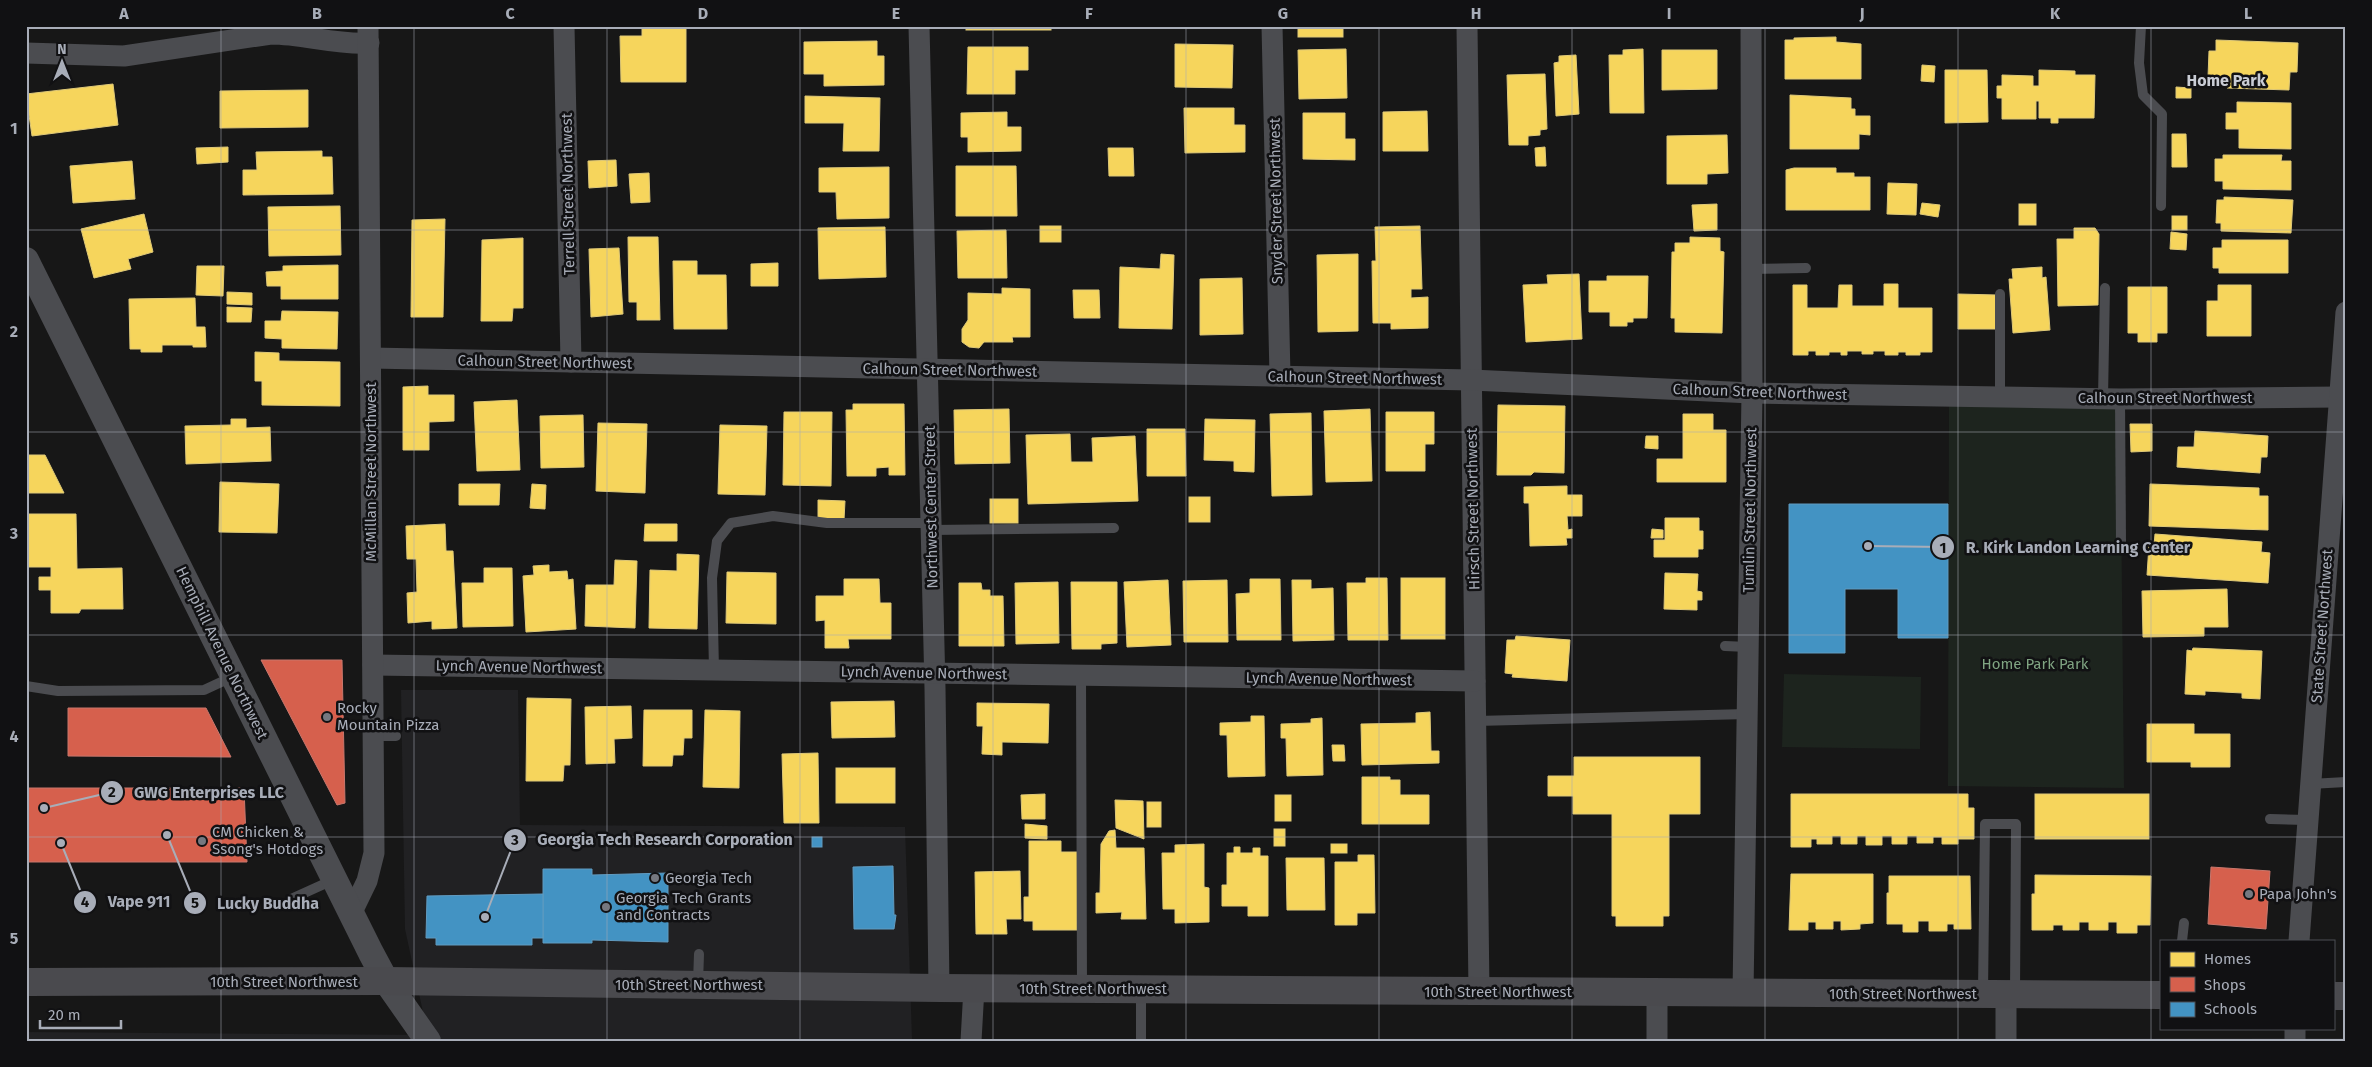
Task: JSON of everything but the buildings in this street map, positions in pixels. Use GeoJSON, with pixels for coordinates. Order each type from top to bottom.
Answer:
{"type":"FeatureCollection","features":[{"type":"Feature","properties":{"kind":"main road","name":"10th Street Northwest"},"geometry":{"type":"LineString","coordinates":[[26,982],[386,982],[1142,990],[2160,995]]}},
{"type":"Feature","properties":{"kind":"street","name":"Terrell Street Northwest"},"geometry":{"type":"LineString","coordinates":[[564,26],[571,362]]}},
{"type":"Feature","properties":{"kind":"street","name":"Northwest Center Street"},"geometry":{"type":"LineString","coordinates":[[919,26],[928,369],[939,988]]}},
{"type":"Feature","properties":{"kind":"street","name":"Snyder Street Northwest"},"geometry":{"type":"LineString","coordinates":[[1272,26],[1280,376]]}},
{"type":"Feature","properties":{"kind":"street","name":"Tumlin Street Northwest"},"geometry":{"type":"LineString","coordinates":[[1744,994],[1752,393],[1751,26]]}},
{"type":"Feature","properties":{"kind":"street","name":"Hirsch Street Northwest"},"geometry":{"type":"LineString","coordinates":[[1468,28],[1478,992]]}},
{"type":"Feature","properties":{"kind":"street"},"geometry":{"type":"LineString","coordinates":[[26,52],[124,56],[271,34],[284,34],[348,44],[369,35]]}},
{"type":"Feature","properties":{"kind":"street","name":"McMillan Street Northwest"},"geometry":{"type":"LineString","coordinates":[[351,914],[367,881],[374,853],[369,35]]}},
{"type":"Feature","properties":{"kind":"street","name":"Hemphill Avenue Northwest"},"geometry":{"type":"LineString","coordinates":[[26,260],[386,982],[428,1041]]}},
{"type":"Feature","properties":{"kind":"street","name":"State Street Northwest"},"geometry":{"type":"LineString","coordinates":[[2299,940],[2310,784],[2336,568],[2339,397],[2346,312]]}},
{"type":"Feature","properties":{"kind":"street","name":"Calhoun Street Northwest"},"geometry":{"type":"LineString","coordinates":[[370,358],[1471,380],[1752,393],[2111,398],[2339,397]]}},
{"type":"Feature","properties":{"kind":"street","name":"Lynch Avenue Northwest"},"geometry":{"type":"LineString","coordinates":[[373,665],[1475,681]]}},
{"type":"Feature","properties":{"kind":"street"},"geometry":{"type":"LineString","coordinates":[[971,1041],[974,988]]}},
{"type":"Feature","properties":{"kind":"street"},"geometry":{"type":"LineString","coordinates":[[1657,993],[1657,1041]]}},
{"type":"Feature","properties":{"kind":"street"},"geometry":{"type":"LineString","coordinates":[[2001,994],[2006,1041]]}},
{"type":"Feature","properties":{"kind":"lane"},"geometry":{"type":"LineString","coordinates":[[2141,26],[2139,63],[2142,95],[2162,114],[2161,206]]}},
{"type":"Feature","properties":{"kind":"lane"},"geometry":{"type":"LineString","coordinates":[[1751,269],[1806,268]]}},
{"type":"Feature","properties":{"kind":"lane"},"geometry":{"type":"LineString","coordinates":[[2105,288],[2121,542]]}},
{"type":"Feature","properties":{"kind":"lane"},"geometry":{"type":"LineString","coordinates":[[2000,294],[2000,397]]}},
{"type":"Feature","properties":{"kind":"lane"},"geometry":{"type":"LineString","coordinates":[[714,670],[712,578],[717,541],[731,523],[773,516],[827,523],[931,527],[1114,528]]}},
{"type":"Feature","properties":{"kind":"lane"},"geometry":{"type":"LineString","coordinates":[[1724,646],[1748,647]]}},
{"type":"Feature","properties":{"kind":"lane"},"geometry":{"type":"LineString","coordinates":[[1081,676],[1082,989]]}},
{"type":"Feature","properties":{"kind":"lane"},"geometry":{"type":"LineString","coordinates":[[26,686],[58,691],[204,690],[233,677]]}},
{"type":"Feature","properties":{"kind":"lane"},"geometry":{"type":"LineString","coordinates":[[1476,721],[1747,714]]}},
{"type":"Feature","properties":{"kind":"lane"},"geometry":{"type":"LineString","coordinates":[[373,736],[396,736]]}},
{"type":"Feature","properties":{"kind":"lane"},"geometry":{"type":"LineString","coordinates":[[2310,784],[2346,782]]}},
{"type":"Feature","properties":{"kind":"lane"},"geometry":{"type":"LineString","coordinates":[[2270,819],[2307,820]]}},
{"type":"Feature","properties":{"kind":"lane"},"geometry":{"type":"LineString","coordinates":[[1985,824],[2016,824],[2001,994],[1985,824]]}},
{"type":"Feature","properties":{"kind":"lane"},"geometry":{"type":"LineString","coordinates":[[291,899],[334,879]]}},
{"type":"Feature","properties":{"kind":"lane"},"geometry":{"type":"LineString","coordinates":[[2182,940],[2184,923]]}},
{"type":"Feature","properties":{"kind":"lane"},"geometry":{"type":"LineString","coordinates":[[698,984],[699,954]]}},
{"type":"Feature","properties":{"kind":"lane"},"geometry":{"type":"LineString","coordinates":[[1141,1041],[1142,990]]}},
{"type":"Feature","properties":{"kind":"shaded area","name":"Georgia Tech"},"geometry":{"type":"Polygon","coordinates":[[[401,690],[518,690],[520,825],[905,827],[912,1039],[2346,1038],[2346,1041],[26,1041],[26,1032],[428,1035],[405,929],[401,690]]]}},
{"type":"Feature","properties":{"kind":"green space","name":"Home Park Park"},"geometry":{"type":"Polygon","coordinates":[[[1949,396],[2120,399],[2124,788],[1948,786],[1949,396]]]}},
{"type":"Feature","properties":{"kind":"green space"},"geometry":{"type":"Polygon","coordinates":[[[1784,674],[1921,677],[1920,749],[1782,747],[1784,674]]]}},
{"type":"Feature","properties":{"kind":"place","name":"R. Kirk Landon Learning Center"},"geometry":{"type":"Point","coordinates":[1868,546]}},
{"type":"Feature","properties":{"kind":"place","name":"Rocky Mountain Pizza"},"geometry":{"type":"Point","coordinates":[327,717]}},
{"type":"Feature","properties":{"kind":"place","name":"GWG Enterprises LLC"},"geometry":{"type":"Point","coordinates":[44,808]}},
{"type":"Feature","properties":{"kind":"place","name":"Lucky Buddha"},"geometry":{"type":"Point","coordinates":[167,835]}},
{"type":"Feature","properties":{"kind":"place","name":"CM Chicken & Ssong's Hotdogs"},"geometry":{"type":"Point","coordinates":[202,841]}},
{"type":"Feature","properties":{"kind":"place","name":"Vape 911"},"geometry":{"type":"Point","coordinates":[61,843]}},
{"type":"Feature","properties":{"kind":"place","name":"Georgia Tech"},"geometry":{"type":"Point","coordinates":[655,878]}},
{"type":"Feature","properties":{"kind":"place","name":"Papa John's"},"geometry":{"type":"Point","coordinates":[2249,894]}},
{"type":"Feature","properties":{"kind":"place","name":"Georgia Tech Grants and Contracts"},"geometry":{"type":"Point","coordinates":[606,907]}},
{"type":"Feature","properties":{"kind":"place","name":"Georgia Tech Research Corporation"},"geometry":{"type":"Point","coordinates":[485,917]}},
{"type":"Feature","properties":{"kind":"district","name":"Home Park"},"geometry":{"type":"Point","coordinates":[2226,80]}}]}
